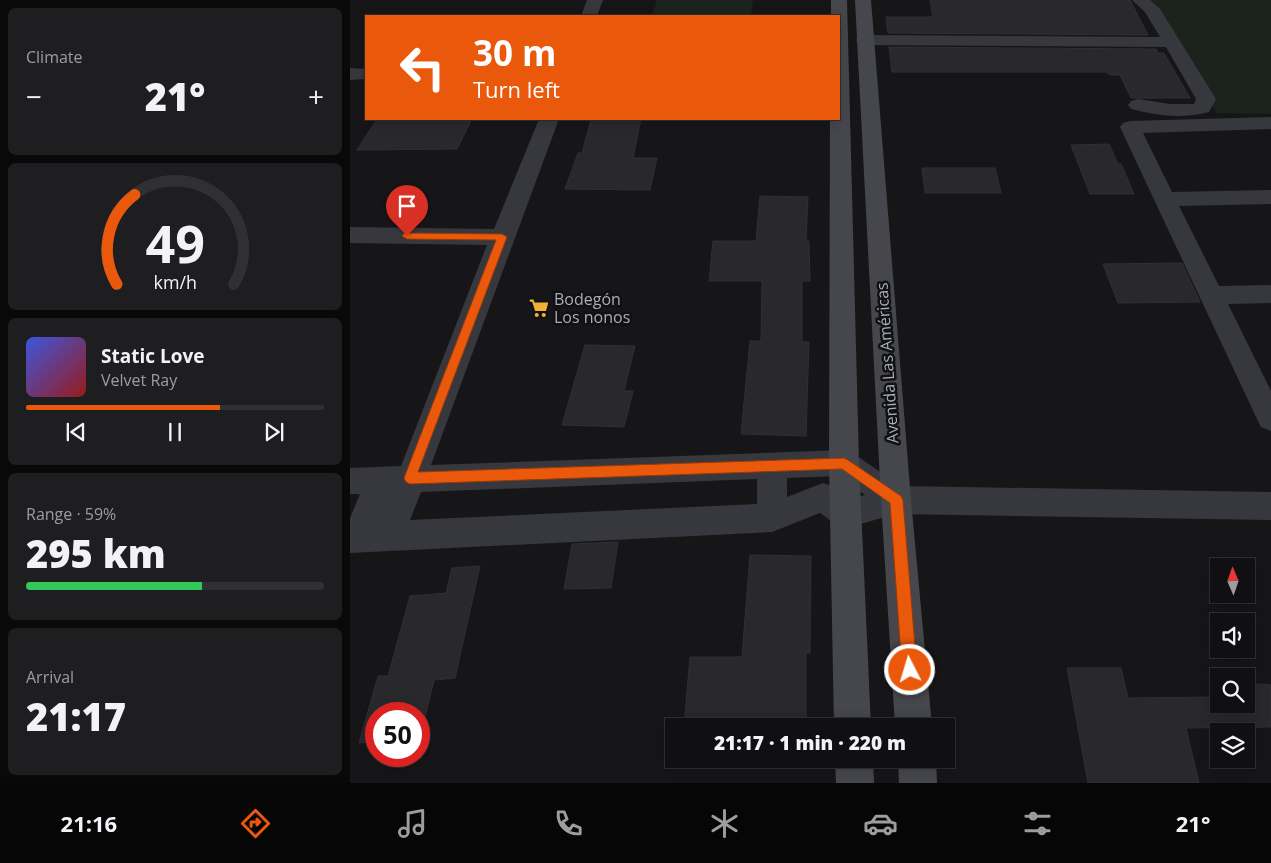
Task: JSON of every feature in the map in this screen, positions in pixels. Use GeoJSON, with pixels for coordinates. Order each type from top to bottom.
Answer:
{"type":"FeatureCollection","features":[{"type":"Feature","properties":{"kind":"main road"},"geometry":{"type":"LineString","coordinates":[[839,0],[839,15]]}},
{"type":"Feature","properties":{"kind":"main road","name":"Avenida Las Américas"},"geometry":{"type":"LineString","coordinates":[[863,0],[896,500],[913,718]]}},
{"type":"Feature","properties":{"kind":"main road"},"geometry":{"type":"LineString","coordinates":[[840,93],[844,464],[853,718]]}},
{"type":"Feature","properties":{"kind":"main road"},"geometry":{"type":"LineString","coordinates":[[854,768],[855,783]]}},
{"type":"Feature","properties":{"kind":"main road"},"geometry":{"type":"LineString","coordinates":[[917,768],[918,783]]}},
{"type":"Feature","properties":{"kind":"street"},"geometry":{"type":"LineString","coordinates":[[589,15],[595,0]]}},
{"type":"Feature","properties":{"kind":"street"},"geometry":{"type":"LineString","coordinates":[[1138,105],[1168,111],[1188,111],[1202,108],[1206,99],[1152,9],[1140,0]]}},
{"type":"Feature","properties":{"kind":"street"},"geometry":{"type":"LineString","coordinates":[[865,40],[1172,42]]}},
{"type":"Feature","properties":{"kind":"street"},"geometry":{"type":"LineString","coordinates":[[350,74],[365,74]]}},
{"type":"Feature","properties":{"kind":"street"},"geometry":{"type":"LineString","coordinates":[[354,538],[396,479],[502,237],[549,120]]}},
{"type":"Feature","properties":{"kind":"street"},"geometry":{"type":"LineString","coordinates":[[1271,123],[1130,127],[1271,419]]}},
{"type":"Feature","properties":{"kind":"street"},"geometry":{"type":"LineString","coordinates":[[1165,200],[1271,197]]}},
{"type":"Feature","properties":{"kind":"street"},"geometry":{"type":"LineString","coordinates":[[350,235],[502,237]]}},
{"type":"Feature","properties":{"kind":"street"},"geometry":{"type":"LineString","coordinates":[[1211,295],[1271,294]]}},
{"type":"Feature","properties":{"kind":"street"},"geometry":{"type":"LineString","coordinates":[[350,481],[844,464],[896,500]]}},
{"type":"Feature","properties":{"kind":"street"},"geometry":{"type":"LineString","coordinates":[[772,466],[772,518]]}},
{"type":"Feature","properties":{"kind":"street"},"geometry":{"type":"LineString","coordinates":[[389,536],[396,479]]}},
{"type":"Feature","properties":{"kind":"street"},"geometry":{"type":"LineString","coordinates":[[354,538],[772,518],[823,497],[846,514],[896,500],[1271,506]]}},
{"type":"Feature","properties":{"kind":"shaded area"},"geometry":{"type":"Polygon","coordinates":[[[657,0],[753,0],[751,15],[652,15],[657,0]]]}},
{"type":"Feature","properties":{"kind":"shaded area"},"geometry":{"type":"Polygon","coordinates":[[[1144,0],[1271,0],[1271,114],[1217,113],[1144,0]]]}},
{"type":"Feature","properties":{"kind":"building"},"geometry":{"type":"Polygon","coordinates":[[[930,0],[1130,0],[1148,35],[888,33],[886,17],[933,17],[930,0]]]}},
{"type":"Feature","properties":{"kind":"building"},"geometry":{"type":"Polygon","coordinates":[[[889,47],[1156,49],[1158,53],[1164,53],[1190,98],[1131,98],[1120,75],[1110,75],[1106,72],[892,72],[889,47]]]}},
{"type":"Feature","properties":{"kind":"building"},"geometry":{"type":"Polygon","coordinates":[[[376,120],[472,120],[457,149],[357,150],[376,120]]]}},
{"type":"Feature","properties":{"kind":"building"},"geometry":{"type":"Polygon","coordinates":[[[591,120],[641,120],[633,158],[657,158],[650,190],[565,189],[578,153],[582,153],[591,120]]]}},
{"type":"Feature","properties":{"kind":"building"},"geometry":{"type":"Polygon","coordinates":[[[1109,144],[1118,164],[1121,164],[1134,194],[1090,194],[1071,145],[1109,144]]]}},
{"type":"Feature","properties":{"kind":"building"},"geometry":{"type":"Polygon","coordinates":[[[922,168],[995,168],[1001,193],[925,193],[922,168]]]}},
{"type":"Feature","properties":{"kind":"building"},"geometry":{"type":"Polygon","coordinates":[[[760,196],[808,197],[806,241],[809,241],[810,281],[802,281],[802,342],[809,342],[806,436],[741,434],[750,341],[761,341],[762,281],[709,281],[713,241],[756,241],[760,196]]]}},
{"type":"Feature","properties":{"kind":"building"},"geometry":{"type":"Polygon","coordinates":[[[1182,263],[1200,302],[1118,303],[1103,264],[1182,263]]]}},
{"type":"Feature","properties":{"kind":"building"},"geometry":{"type":"Polygon","coordinates":[[[585,345],[635,346],[624,391],[633,391],[624,427],[562,425],[585,345]]]}},
{"type":"Feature","properties":{"kind":"building"},"geometry":{"type":"Polygon","coordinates":[[[618,542],[611,588],[564,589],[572,544],[618,542]]]}},
{"type":"Feature","properties":{"kind":"building"},"geometry":{"type":"Polygon","coordinates":[[[750,555],[811,556],[810,653],[806,653],[806,718],[685,718],[690,657],[742,657],[750,555]]]}},
{"type":"Feature","properties":{"kind":"building"},"geometry":{"type":"Polygon","coordinates":[[[480,566],[455,678],[434,680],[429,702],[371,702],[378,676],[388,676],[410,596],[446,593],[452,568],[480,566]]]}},
{"type":"Feature","properties":{"kind":"building"},"geometry":{"type":"Polygon","coordinates":[[[1067,668],[1121,668],[1128,698],[1210,697],[1210,713],[1255,713],[1255,684],[1271,685],[1271,727],[1255,727],[1255,723],[1210,723],[1210,728],[1186,728],[1199,783],[1088,783],[1067,668]]]}},
{"type":"Feature","properties":{"kind":"building"},"geometry":{"type":"Polygon","coordinates":[[[365,722],[365,742],[359,743],[365,722]]]}},
{"type":"Feature","properties":{"kind":"place","name":"Bodegón Los nonos"},"geometry":{"type":"Point","coordinates":[539,308]}},
{"type":"Feature","properties":{"kind":"route"},"geometry":{"type":"LineString","coordinates":[[407,236],[502,237],[410,478],[844,464],[896,500],[910,670]]}}]}
